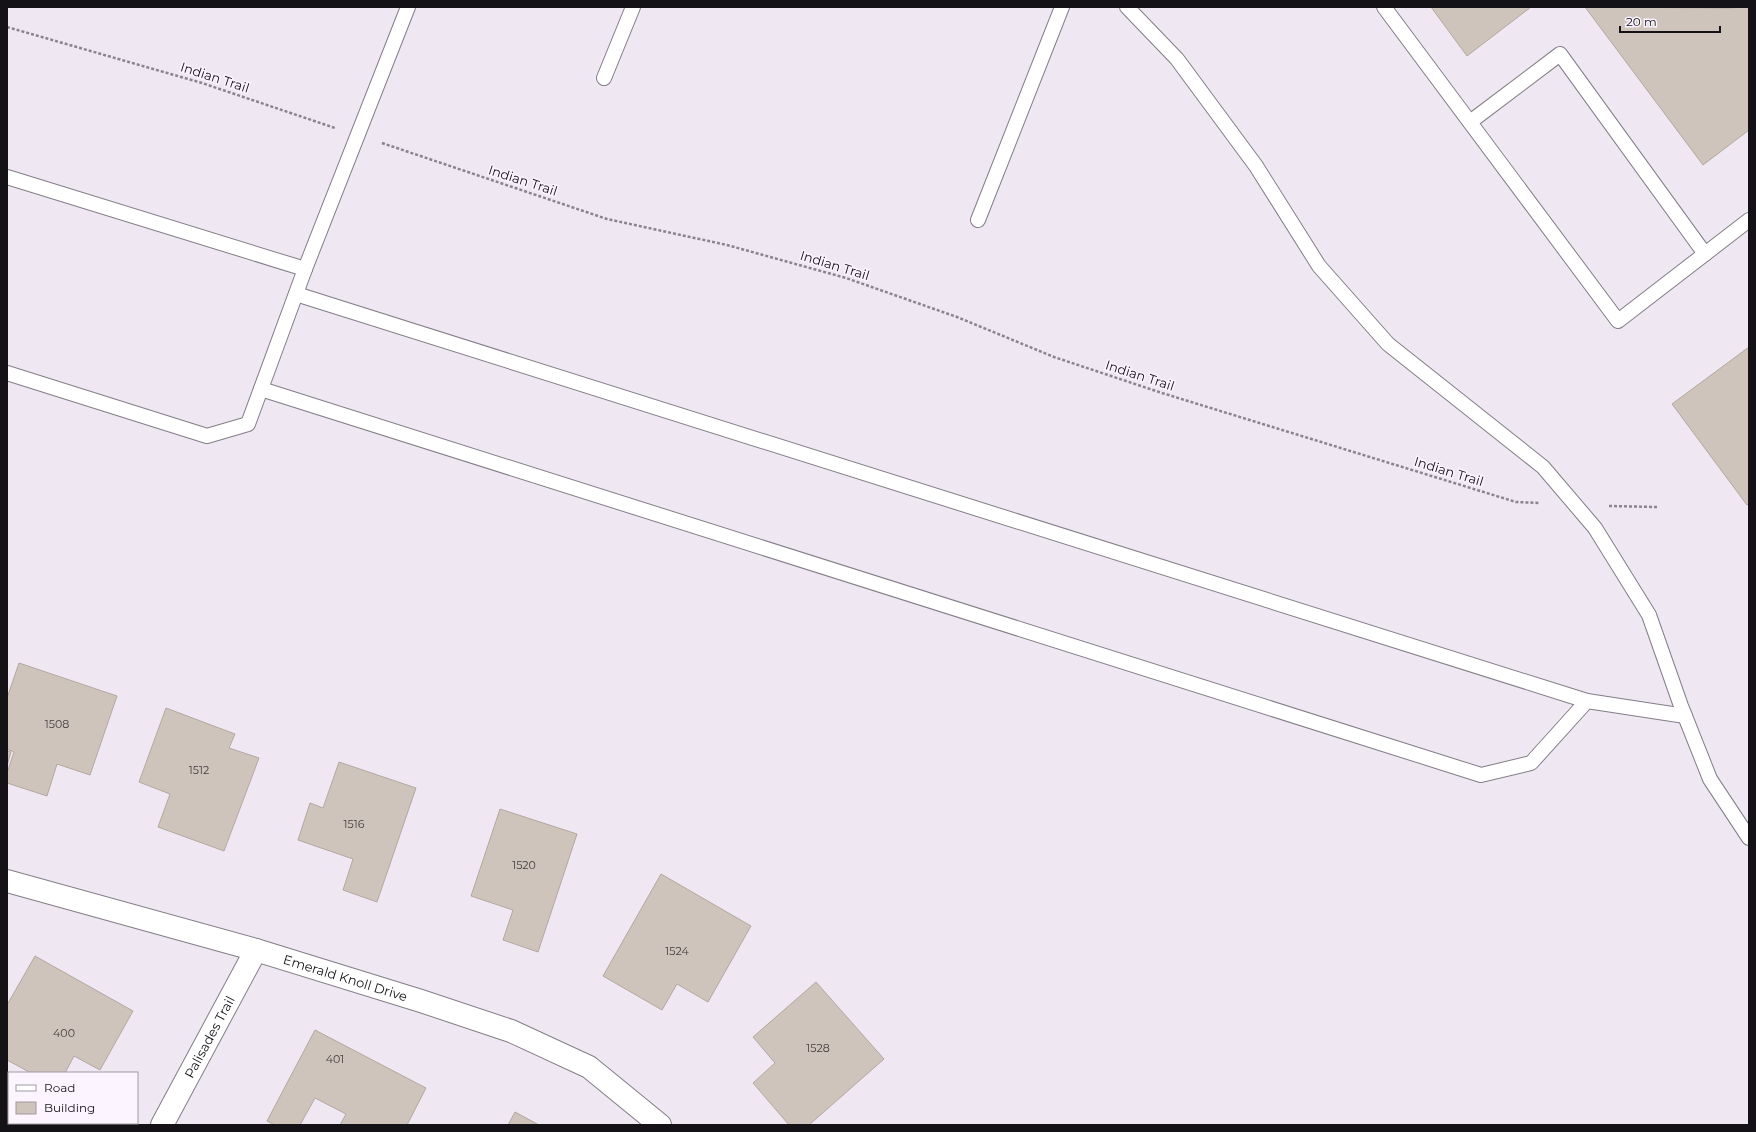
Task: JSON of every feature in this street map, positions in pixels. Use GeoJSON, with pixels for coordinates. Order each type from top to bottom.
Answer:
{"type":"FeatureCollection","features":[{"type":"Feature","properties":{"kind":"street","name":"Emerald Knoll Drive"},"geometry":{"type":"LineString","coordinates":[[7,882],[256,950],[421,1001],[511,1031],[589,1067],[660,1125]]}},
{"type":"Feature","properties":{"kind":"street","name":"Palisades Trail"},"geometry":{"type":"LineString","coordinates":[[162,1125],[256,950]]}},
{"type":"Feature","properties":{"kind":"lane"},"geometry":{"type":"LineString","coordinates":[[7,373],[207,436],[248,424],[296,294],[408,7]]}},
{"type":"Feature","properties":{"kind":"lane"},"geometry":{"type":"LineString","coordinates":[[604,78],[633,7]]}},
{"type":"Feature","properties":{"kind":"lane"},"geometry":{"type":"LineString","coordinates":[[978,220],[1062,7]]}},
{"type":"Feature","properties":{"kind":"lane"},"geometry":{"type":"LineString","coordinates":[[1126,7],[1177,59],[1256,166],[1319,266],[1388,344],[1542,467],[1595,528],[1649,615],[1685,716],[1710,779],[1749,838]]}},
{"type":"Feature","properties":{"kind":"lane"},"geometry":{"type":"LineString","coordinates":[[1384,7],[1618,321],[1749,220]]}},
{"type":"Feature","properties":{"kind":"lane"},"geometry":{"type":"LineString","coordinates":[[1470,122],[1560,54],[1705,254]]}},
{"type":"Feature","properties":{"kind":"lane"},"geometry":{"type":"LineString","coordinates":[[7,176],[306,269]]}},
{"type":"Feature","properties":{"kind":"lane"},"geometry":{"type":"LineString","coordinates":[[296,294],[1587,701],[1685,716]]}},
{"type":"Feature","properties":{"kind":"lane"},"geometry":{"type":"LineString","coordinates":[[261,389],[1480,775],[1531,763],[1587,701]]}},
{"type":"Feature","properties":{"kind":"path","name":"Indian Trail"},"geometry":{"type":"LineString","coordinates":[[7,27],[202,83],[607,218],[727,245],[846,278],[957,317],[1054,357],[1162,393],[1516,502],[1657,507]]}},
{"type":"Feature","properties":{"kind":"building"},"geometry":{"type":"Polygon","coordinates":[[[1431,7],[1531,7],[1467,56],[1431,7]]]}},
{"type":"Feature","properties":{"kind":"building"},"geometry":{"type":"Polygon","coordinates":[[[1585,7],[1749,7],[1749,130],[1703,165],[1585,7]]]}},
{"type":"Feature","properties":{"kind":"building"},"geometry":{"type":"Polygon","coordinates":[[[1749,347],[1749,504],[1747,505],[1672,404],[1749,347]]]}},
{"type":"Feature","properties":{"kind":"building"},"geometry":{"type":"Polygon","coordinates":[[[19,663],[117,696],[90,775],[57,764],[47,796],[7,783],[7,773],[14,752],[7,749],[7,698],[19,663]]]}},
{"type":"Feature","properties":{"kind":"building"},"geometry":{"type":"Polygon","coordinates":[[[166,708],[235,734],[229,748],[259,758],[224,851],[158,827],[170,794],[139,782],[166,708]]]}},
{"type":"Feature","properties":{"kind":"building"},"geometry":{"type":"Polygon","coordinates":[[[7,751],[11,752],[7,766],[7,751]]]}},
{"type":"Feature","properties":{"kind":"building"},"geometry":{"type":"Polygon","coordinates":[[[339,762],[416,788],[377,902],[343,890],[353,859],[298,840],[310,803],[323,808],[339,762]]]}},
{"type":"Feature","properties":{"kind":"building"},"geometry":{"type":"Polygon","coordinates":[[[500,809],[577,834],[538,952],[503,940],[513,910],[471,896],[500,809]]]}},
{"type":"Feature","properties":{"kind":"building"},"geometry":{"type":"Polygon","coordinates":[[[661,874],[751,926],[708,1002],[677,984],[662,1010],[603,976],[661,874]]]}},
{"type":"Feature","properties":{"kind":"building"},"geometry":{"type":"Polygon","coordinates":[[[35,956],[133,1011],[100,1070],[74,1056],[66,1072],[29,1072],[7,1060],[7,1005],[35,956]]]}},
{"type":"Feature","properties":{"kind":"building"},"geometry":{"type":"Polygon","coordinates":[[[816,982],[884,1059],[809,1125],[789,1125],[753,1083],[775,1063],[753,1037],[816,982]]]}},
{"type":"Feature","properties":{"kind":"building"},"geometry":{"type":"Polygon","coordinates":[[[315,1030],[426,1088],[407,1125],[340,1125],[346,1114],[315,1098],[300,1125],[275,1125],[267,1121],[315,1030]]]}},
{"type":"Feature","properties":{"kind":"building"},"geometry":{"type":"Polygon","coordinates":[[[515,1112],[539,1125],[508,1125],[515,1112]]]}}]}
